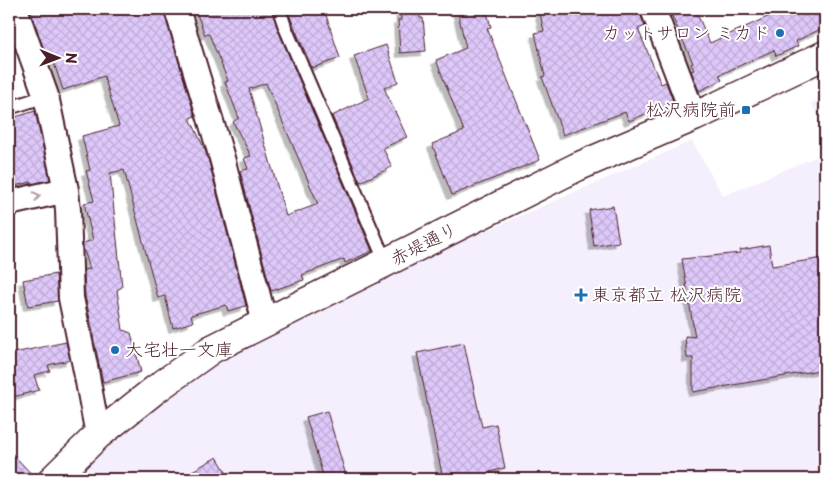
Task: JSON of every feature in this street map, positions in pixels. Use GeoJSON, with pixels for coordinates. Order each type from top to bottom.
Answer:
{"type":"FeatureCollection","features":[{"type":"Feature","properties":{"kind":"street"},"geometry":{"type":"LineString","coordinates":[[15,9],[46,96],[66,190],[71,298],[98,435]]}},
{"type":"Feature","properties":{"kind":"street"},"geometry":{"type":"LineString","coordinates":[[177,9],[222,158],[265,323]]}},
{"type":"Feature","properties":{"kind":"street"},"geometry":{"type":"LineString","coordinates":[[653,9],[694,117]]}},
{"type":"Feature","properties":{"kind":"street","name":"赤堤通り"},"geometry":{"type":"LineString","coordinates":[[52,479],[98,435],[156,389],[212,349],[577,166],[694,117],[825,55]]}},
{"type":"Feature","properties":{"kind":"street"},"geometry":{"type":"LineString","coordinates":[[9,203],[66,190]]}},
{"type":"Feature","properties":{"kind":"lane"},"geometry":{"type":"LineString","coordinates":[[279,9],[386,263]]}},
{"type":"Feature","properties":{"kind":"lane"},"geometry":{"type":"LineString","coordinates":[[9,108],[46,96]]}},
{"type":"Feature","properties":{"kind":"shaded area"},"geometry":{"type":"Polygon","coordinates":[[[825,96],[825,129],[811,103],[825,96]]]}},
{"type":"Feature","properties":{"kind":"shaded area","name":"東京都立 松沢病院"},"geometry":{"type":"Polygon","coordinates":[[[692,141],[723,196],[825,153],[825,479],[73,479],[166,390],[229,341],[692,141]]]}},
{"type":"Feature","properties":{"kind":"building"},"geometry":{"type":"Polygon","coordinates":[[[30,9],[128,9],[130,15],[150,9],[164,9],[195,116],[190,118],[209,162],[246,306],[228,311],[226,305],[191,315],[193,322],[173,328],[165,296],[158,298],[124,170],[110,173],[122,287],[117,290],[123,330],[131,333],[141,372],[103,382],[85,296],[84,270],[90,269],[83,243],[93,240],[84,203],[94,201],[86,171],[90,170],[82,136],[119,126],[104,76],[63,90],[53,60],[48,62],[30,9]]]}},
{"type":"Feature","properties":{"kind":"building"},"geometry":{"type":"Polygon","coordinates":[[[195,9],[271,9],[278,30],[372,251],[345,263],[344,259],[302,275],[304,280],[271,291],[240,171],[248,169],[244,158],[251,156],[233,122],[239,118],[225,82],[228,81],[209,34],[205,35],[195,9]],[[266,83],[249,89],[286,216],[318,204],[266,83]]]}},
{"type":"Feature","properties":{"kind":"building"},"geometry":{"type":"Polygon","coordinates":[[[287,9],[324,9],[340,58],[312,68],[287,9]]]}},
{"type":"Feature","properties":{"kind":"building"},"geometry":{"type":"Polygon","coordinates":[[[400,9],[419,9],[420,18],[423,18],[426,51],[400,53],[398,20],[401,20],[400,9]]]}},
{"type":"Feature","properties":{"kind":"building"},"geometry":{"type":"Polygon","coordinates":[[[457,9],[486,9],[491,27],[487,28],[540,160],[452,195],[432,144],[464,131],[436,60],[466,48],[457,9]]]}},
{"type":"Feature","properties":{"kind":"building"},"geometry":{"type":"Polygon","coordinates":[[[539,9],[640,9],[645,26],[638,29],[661,84],[666,82],[674,104],[629,121],[625,112],[563,135],[542,77],[545,76],[535,33],[544,31],[539,9]]]}},
{"type":"Feature","properties":{"kind":"building"},"geometry":{"type":"Polygon","coordinates":[[[668,9],[695,9],[710,43],[785,9],[825,9],[825,27],[796,41],[798,46],[776,56],[774,50],[719,75],[722,80],[699,91],[691,71],[694,70],[691,64],[693,63],[668,9]]]}},
{"type":"Feature","properties":{"kind":"building"},"geometry":{"type":"Polygon","coordinates":[[[386,45],[398,82],[384,88],[407,137],[383,148],[392,167],[360,182],[332,116],[369,98],[354,56],[386,45]]]}},
{"type":"Feature","properties":{"kind":"building"},"geometry":{"type":"Polygon","coordinates":[[[35,111],[50,180],[9,187],[9,119],[35,111]]]}},
{"type":"Feature","properties":{"kind":"building"},"geometry":{"type":"Polygon","coordinates":[[[613,206],[619,242],[594,246],[589,210],[613,206]]]}},
{"type":"Feature","properties":{"kind":"building"},"geometry":{"type":"Polygon","coordinates":[[[769,245],[772,266],[824,258],[825,306],[820,307],[825,369],[693,392],[693,358],[687,358],[685,336],[695,337],[682,259],[740,253],[740,250],[769,245]]]}},
{"type":"Feature","properties":{"kind":"building"},"geometry":{"type":"Polygon","coordinates":[[[56,274],[58,301],[28,306],[23,280],[56,274]]]}},
{"type":"Feature","properties":{"kind":"building"},"geometry":{"type":"Polygon","coordinates":[[[66,342],[70,360],[48,365],[50,371],[34,375],[39,390],[9,398],[9,354],[66,342]]]}},
{"type":"Feature","properties":{"kind":"building"},"geometry":{"type":"Polygon","coordinates":[[[464,343],[482,427],[496,424],[505,468],[490,472],[492,479],[443,479],[417,353],[464,343]]]}},
{"type":"Feature","properties":{"kind":"building"},"geometry":{"type":"Polygon","coordinates":[[[327,411],[347,479],[324,479],[306,417],[327,411]]]}},
{"type":"Feature","properties":{"kind":"building"},"geometry":{"type":"Polygon","coordinates":[[[9,450],[36,479],[9,479],[9,450]]]}},
{"type":"Feature","properties":{"kind":"building"},"geometry":{"type":"Polygon","coordinates":[[[217,457],[230,479],[178,479],[217,457]]]}},
{"type":"Feature","properties":{"kind":"place","name":"カットサロン ミカド"},"geometry":{"type":"Point","coordinates":[780,33]}},
{"type":"Feature","properties":{"kind":"place","name":"松沢病院前"},"geometry":{"type":"Point","coordinates":[746,110]}},
{"type":"Feature","properties":{"kind":"place","name":"東京都立 松沢病院"},"geometry":{"type":"Point","coordinates":[581,295]}},
{"type":"Feature","properties":{"kind":"place","name":"大宅壮一文庫"},"geometry":{"type":"Point","coordinates":[115,350]}}]}
